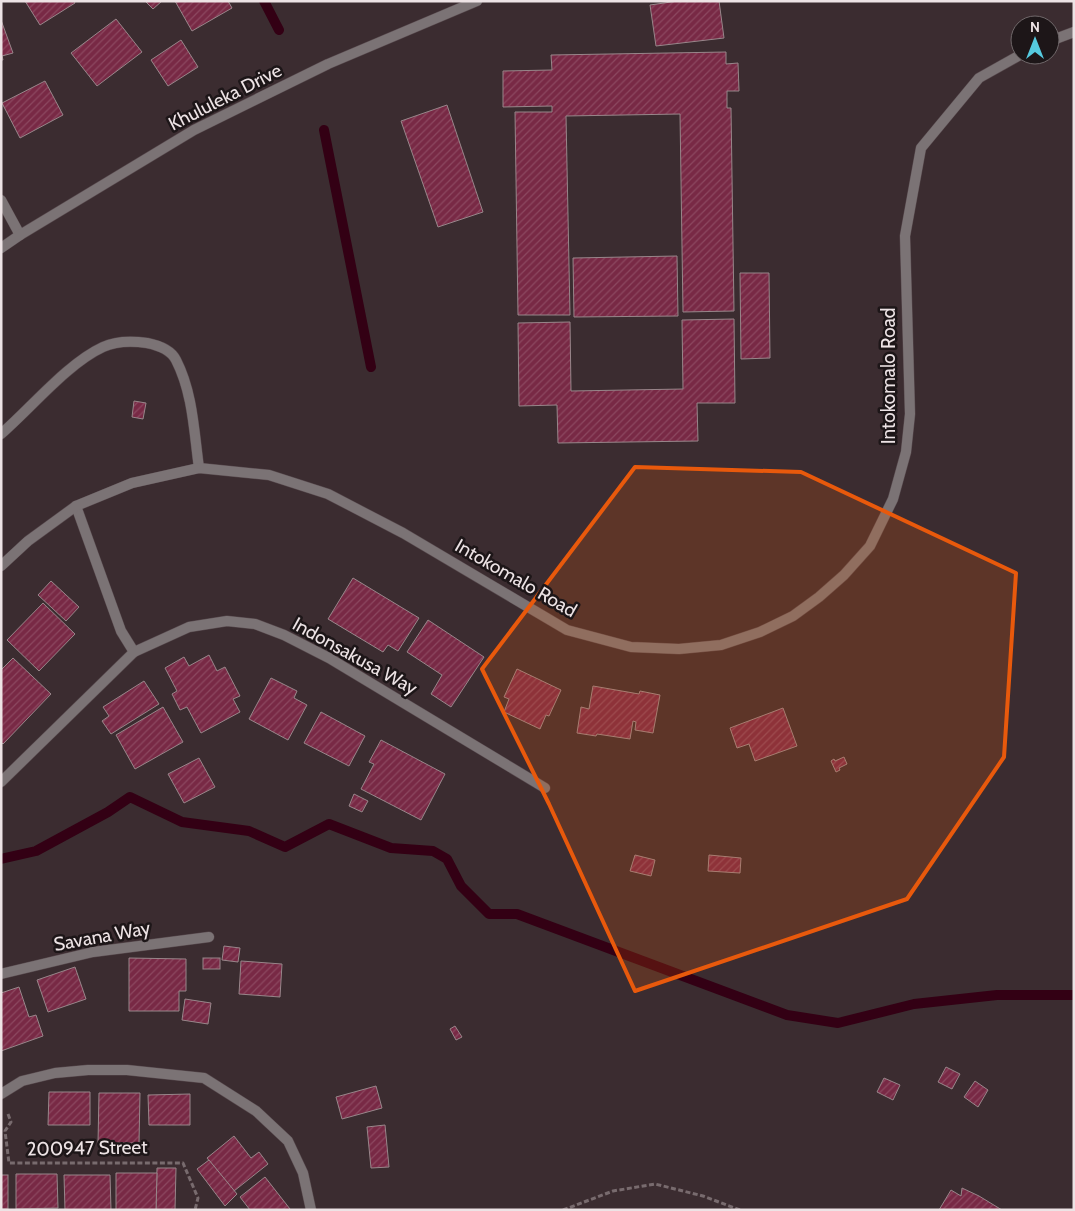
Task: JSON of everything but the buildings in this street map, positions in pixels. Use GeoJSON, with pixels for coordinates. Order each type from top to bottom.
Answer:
{"type":"FeatureCollection","features":[{"type":"Feature","properties":{"kind":"street","name":"Khululeka Drive"},"geometry":{"type":"LineString","coordinates":[[1,248],[194,130],[328,64],[477,1]]}},
{"type":"Feature","properties":{"kind":"street"},"geometry":{"type":"LineString","coordinates":[[1060,37],[1074,32]]}},
{"type":"Feature","properties":{"kind":"street","name":"Intokomalo Road"},"geometry":{"type":"LineString","coordinates":[[1,566],[28,541],[76,506],[132,483],[198,468],[269,475],[328,494],[403,533],[567,630],[631,647],[679,649],[721,645],[760,632],[792,616],[819,597],[844,575],[870,546],[893,499],[906,452],[910,414],[905,236],[921,148],[979,78],[1010,60]]}},
{"type":"Feature","properties":{"kind":"street"},"geometry":{"type":"LineString","coordinates":[[1,200],[20,235]]}},
{"type":"Feature","properties":{"kind":"street"},"geometry":{"type":"LineString","coordinates":[[1,434],[78,363],[103,346],[132,341],[158,345],[175,358],[185,382],[192,414],[198,468]]}},
{"type":"Feature","properties":{"kind":"street"},"geometry":{"type":"LineString","coordinates":[[76,506],[121,631],[134,652]]}},
{"type":"Feature","properties":{"kind":"street","name":"Indonsakusa Way"},"geometry":{"type":"LineString","coordinates":[[1,782],[134,652],[189,627],[227,621],[255,624],[284,635],[329,658],[545,788]]}},
{"type":"Feature","properties":{"kind":"street","name":"Savana Way"},"geometry":{"type":"LineString","coordinates":[[1,974],[93,952],[209,937]]}},
{"type":"Feature","properties":{"kind":"street"},"geometry":{"type":"LineString","coordinates":[[1,1094],[22,1080],[63,1072],[88,1070],[128,1070],[204,1078],[256,1111],[288,1141],[303,1173],[311,1210]]}},
{"type":"Feature","properties":{"kind":"path","name":"200947 Street"},"geometry":{"type":"LineString","coordinates":[[6,1109],[11,1122],[5,1131],[10,1163],[183,1162],[198,1198],[195,1210]]}},
{"type":"Feature","properties":{"kind":"path"},"geometry":{"type":"LineString","coordinates":[[563,1210],[613,1191],[655,1184],[703,1196],[740,1210]]}},
{"type":"Feature","properties":{"kind":"highlighted area"},"geometry":{"type":"Polygon","coordinates":[[[635,467],[801,472],[1016,573],[1004,757],[907,899],[635,991],[549,804],[482,669],[635,467]]]}},
{"type":"Feature","properties":{"kind":"waterway"},"geometry":{"type":"LineString","coordinates":[[264,1],[279,30]]}},
{"type":"Feature","properties":{"kind":"waterway"},"geometry":{"type":"LineString","coordinates":[[324,130],[371,367]]}},
{"type":"Feature","properties":{"kind":"waterway"},"geometry":{"type":"LineString","coordinates":[[1,859],[36,851],[108,812],[130,797],[182,822],[249,831],[285,847],[329,824],[391,848],[433,851],[447,859],[461,886],[489,914],[517,914],[787,1015],[838,1023],[914,1004],[997,995],[1074,995]]}}]}
